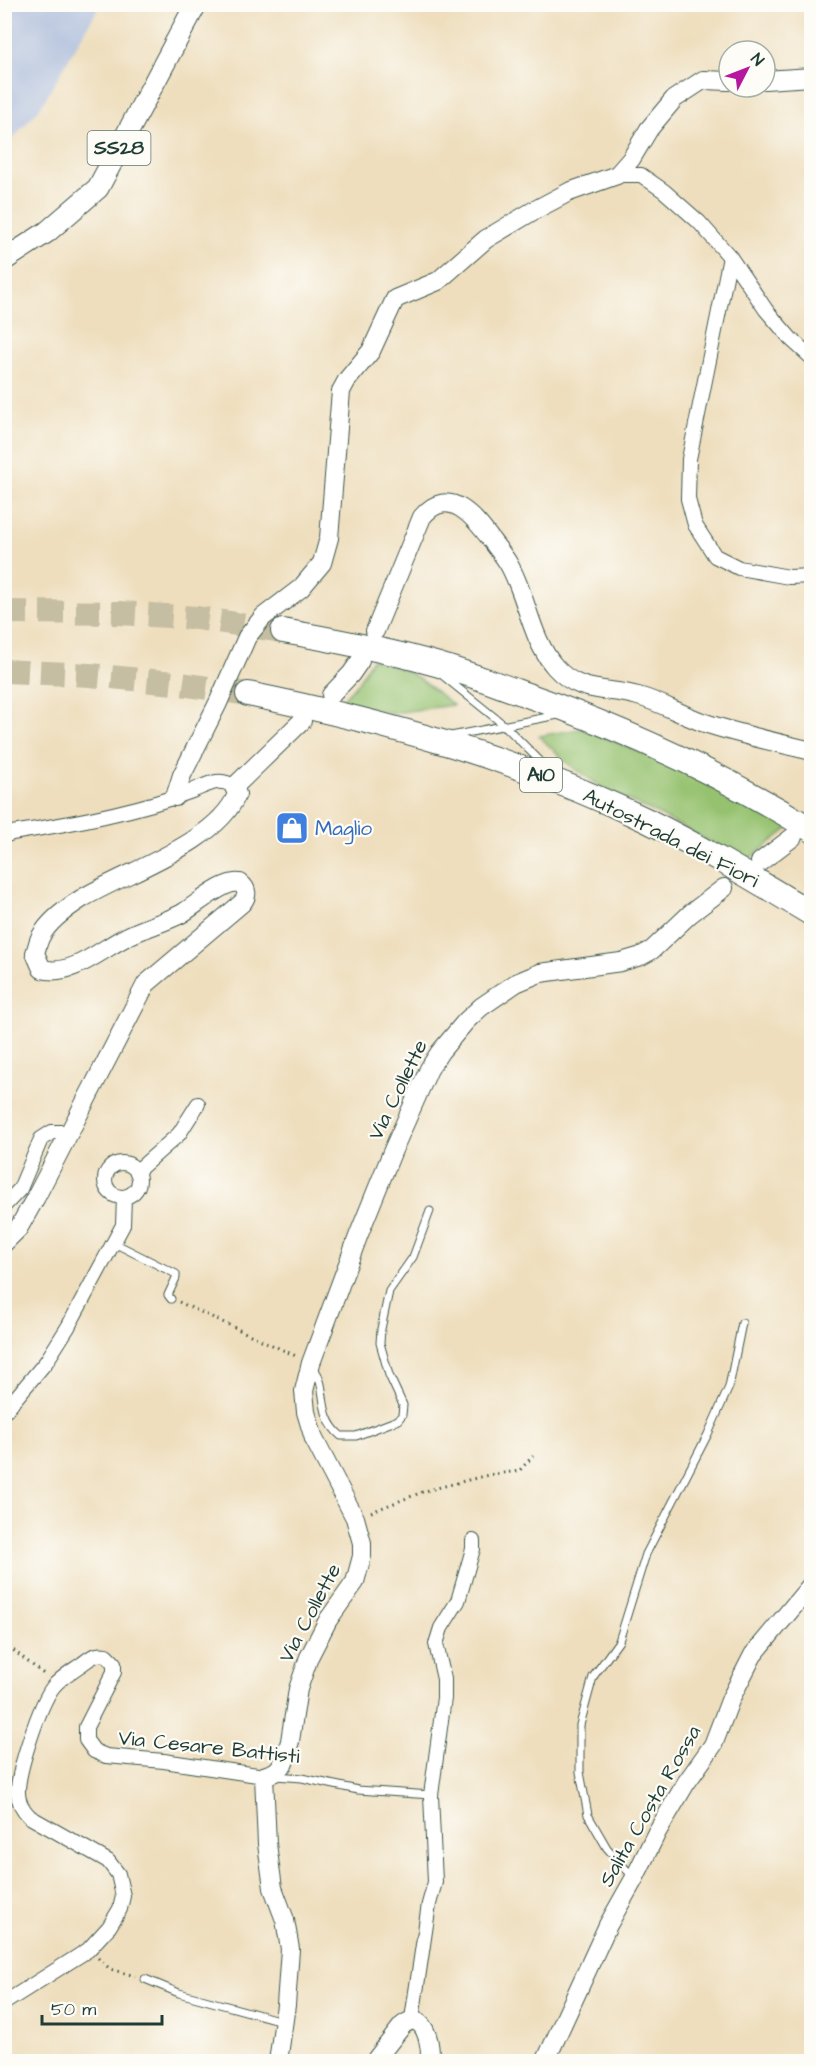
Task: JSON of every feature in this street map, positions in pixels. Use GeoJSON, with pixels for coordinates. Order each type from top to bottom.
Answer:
{"type":"FeatureCollection","features":[{"type":"Feature","properties":{"kind":"highway"},"geometry":{"type":"LineString","coordinates":[[283,631],[423,660],[575,712],[709,771],[774,807],[802,834]]}},
{"type":"Feature","properties":{"kind":"highway","name":"Autostrada dei Fiori"},"geometry":{"type":"LineString","coordinates":[[248,694],[349,716],[437,739],[562,783],[646,820],[712,855],[812,914]]}},
{"type":"Feature","properties":{"kind":"main road","name":"SS28"},"geometry":{"type":"LineString","coordinates":[[4,260],[47,232],[98,188],[196,4]]}},
{"type":"Feature","properties":{"kind":"street"},"geometry":{"type":"LineString","coordinates":[[777,79],[812,77]]}},
{"type":"Feature","properties":{"kind":"street"},"geometry":{"type":"LineString","coordinates":[[617,175],[631,159],[649,129],[674,99],[703,80],[717,81]]}},
{"type":"Feature","properties":{"kind":"street"},"geometry":{"type":"LineString","coordinates":[[175,797],[182,775],[218,703],[247,637],[263,617],[302,588],[322,563],[329,538],[341,392],[347,380],[371,351],[395,299],[438,281],[486,239],[569,192],[617,175],[641,176],[664,191],[699,222],[730,257],[766,310],[791,339],[812,358]]}},
{"type":"Feature","properties":{"kind":"street"},"geometry":{"type":"LineString","coordinates":[[730,257],[689,459],[688,499],[695,525],[715,556],[740,568],[789,577],[812,576]]}},
{"type":"Feature","properties":{"kind":"street"},"geometry":{"type":"LineString","coordinates":[[375,631],[422,518],[433,507],[456,505],[463,508],[479,523],[509,564],[539,641],[555,666],[572,682],[597,690],[638,695],[703,722],[812,751]]}},
{"type":"Feature","properties":{"kind":"street"},"geometry":{"type":"LineString","coordinates":[[331,695],[360,661]]}},
{"type":"Feature","properties":{"kind":"street"},"geometry":{"type":"LineString","coordinates":[[234,787],[302,721]]}},
{"type":"Feature","properties":{"kind":"street"},"geometry":{"type":"LineString","coordinates":[[4,836],[12,832],[67,824],[175,797],[218,781],[227,781],[234,787],[237,794],[232,806],[206,832],[102,886],[64,910],[41,935],[35,953],[42,969],[54,972],[84,962],[126,937],[180,914],[228,883],[240,883],[247,893],[242,903],[146,984],[18,1229],[4,1243]]}},
{"type":"Feature","properties":{"kind":"street"},"geometry":{"type":"LineString","coordinates":[[760,862],[802,834]]}},
{"type":"Feature","properties":{"kind":"street","name":"Via Collette"},"geometry":{"type":"LineString","coordinates":[[264,1776],[275,1772],[284,1763],[290,1741],[298,1689],[309,1657],[328,1620],[355,1582],[362,1543],[355,1518],[314,1438],[306,1412],[304,1392],[311,1364],[359,1234],[429,1070],[452,1036],[480,1007],[516,983],[540,973],[621,962],[641,956],[652,950],[690,914],[724,888]]}},
{"type":"Feature","properties":{"kind":"street"},"geometry":{"type":"LineString","coordinates":[[137,1171],[179,1134],[198,1104]]}},
{"type":"Feature","properties":{"kind":"street"},"geometry":{"type":"LineString","coordinates":[[4,1206],[21,1189],[41,1139],[52,1132],[70,1132]]}},
{"type":"Feature","properties":{"kind":"street"},"geometry":{"type":"LineString","coordinates":[[123,1162],[137,1171],[138,1188],[134,1193],[124,1197],[113,1195],[106,1186],[105,1175],[112,1166],[123,1162]]}},
{"type":"Feature","properties":{"kind":"street"},"geometry":{"type":"LineString","coordinates":[[4,1412],[46,1362],[114,1243],[123,1225],[124,1197]]}},
{"type":"Feature","properties":{"kind":"street"},"geometry":{"type":"LineString","coordinates":[[412,2019],[429,1904],[435,1882],[431,1795],[444,1698],[444,1679],[436,1644],[441,1628],[458,1601],[473,1549],[473,1541]]}},
{"type":"Feature","properties":{"kind":"street","name":"Salita Costa Rossa"},"geometry":{"type":"LineString","coordinates":[[545,2061],[608,1924],[668,1813],[713,1745],[731,1698],[753,1655],[812,1584]]}},
{"type":"Feature","properties":{"kind":"street","name":"Via Cesare Battisti"},"geometry":{"type":"LineString","coordinates":[[4,2003],[88,1950],[109,1927],[120,1909],[123,1889],[118,1874],[108,1862],[30,1817],[18,1799],[18,1786],[26,1750],[49,1694],[55,1685],[95,1655],[106,1655],[114,1663],[114,1672],[86,1727],[86,1740],[94,1751],[106,1756],[164,1761],[264,1776]]}},
{"type":"Feature","properties":{"kind":"street"},"geometry":{"type":"LineString","coordinates":[[264,1776],[267,1844],[273,1888],[285,1920],[290,1949],[284,2022],[277,2056]]}},
{"type":"Feature","properties":{"kind":"street"},"geometry":{"type":"LineString","coordinates":[[374,2061],[402,2026],[412,2019],[419,2022],[430,2042],[429,2061]]}},
{"type":"Feature","properties":{"kind":"lane"},"geometry":{"type":"LineString","coordinates":[[423,660],[504,725],[562,783]]}},
{"type":"Feature","properties":{"kind":"lane"},"geometry":{"type":"LineString","coordinates":[[437,739],[575,712]]}},
{"type":"Feature","properties":{"kind":"lane"},"geometry":{"type":"LineString","coordinates":[[311,1364],[317,1372],[323,1406],[329,1422],[341,1436],[356,1436],[400,1417],[404,1410],[403,1405],[389,1375],[381,1343],[381,1329],[389,1291],[412,1257],[430,1211]]}},
{"type":"Feature","properties":{"kind":"lane"},"geometry":{"type":"LineString","coordinates":[[114,1243],[176,1274],[168,1295],[171,1299]]}},
{"type":"Feature","properties":{"kind":"lane"},"geometry":{"type":"LineString","coordinates":[[634,1879],[607,1848],[588,1815],[580,1772],[580,1725],[592,1677],[619,1641],[646,1554],[708,1434],[729,1387],[742,1323]]}},
{"type":"Feature","properties":{"kind":"lane","name":"Via Cesare Battisti"},"geometry":{"type":"LineString","coordinates":[[264,1776],[303,1778],[358,1790],[431,1795]]}},
{"type":"Feature","properties":{"kind":"lane"},"geometry":{"type":"LineString","coordinates":[[145,1979],[179,1993],[284,2022]]}},
{"type":"Feature","properties":{"kind":"path"},"geometry":{"type":"LineString","coordinates":[[171,1299],[311,1364]]}},
{"type":"Feature","properties":{"kind":"path"},"geometry":{"type":"LineString","coordinates":[[355,1518],[425,1491],[519,1471],[533,1456]]}},
{"type":"Feature","properties":{"kind":"path"},"geometry":{"type":"LineString","coordinates":[[4,1643],[55,1685]]}},
{"type":"Feature","properties":{"kind":"path"},"geometry":{"type":"LineString","coordinates":[[88,1950],[110,1969],[145,1979]]}},
{"type":"Feature","properties":{"kind":"shaded area"},"geometry":{"type":"Polygon","coordinates":[[[5,4],[100,5],[40,108],[5,147],[5,4]]]}},
{"type":"Feature","properties":{"kind":"green space"},"geometry":{"type":"Polygon","coordinates":[[[372,659],[404,670],[420,679],[453,705],[393,713],[340,702],[359,681],[372,659]]]}},
{"type":"Feature","properties":{"kind":"green space"},"geometry":{"type":"Polygon","coordinates":[[[579,729],[587,730],[675,767],[789,828],[746,861],[652,811],[604,789],[567,763],[539,736],[579,729]]]}},
{"type":"Feature","properties":{"kind":"tunnel"},"geometry":{"type":"LineString","coordinates":[[4,612],[120,613],[197,618],[283,631]]}},
{"type":"Feature","properties":{"kind":"tunnel"},"geometry":{"type":"LineString","coordinates":[[4,671],[90,675],[174,683],[248,694]]}},
{"type":"Feature","properties":{"kind":"place","name":"Maglio"},"geometry":{"type":"Point","coordinates":[292,828]}}]}
